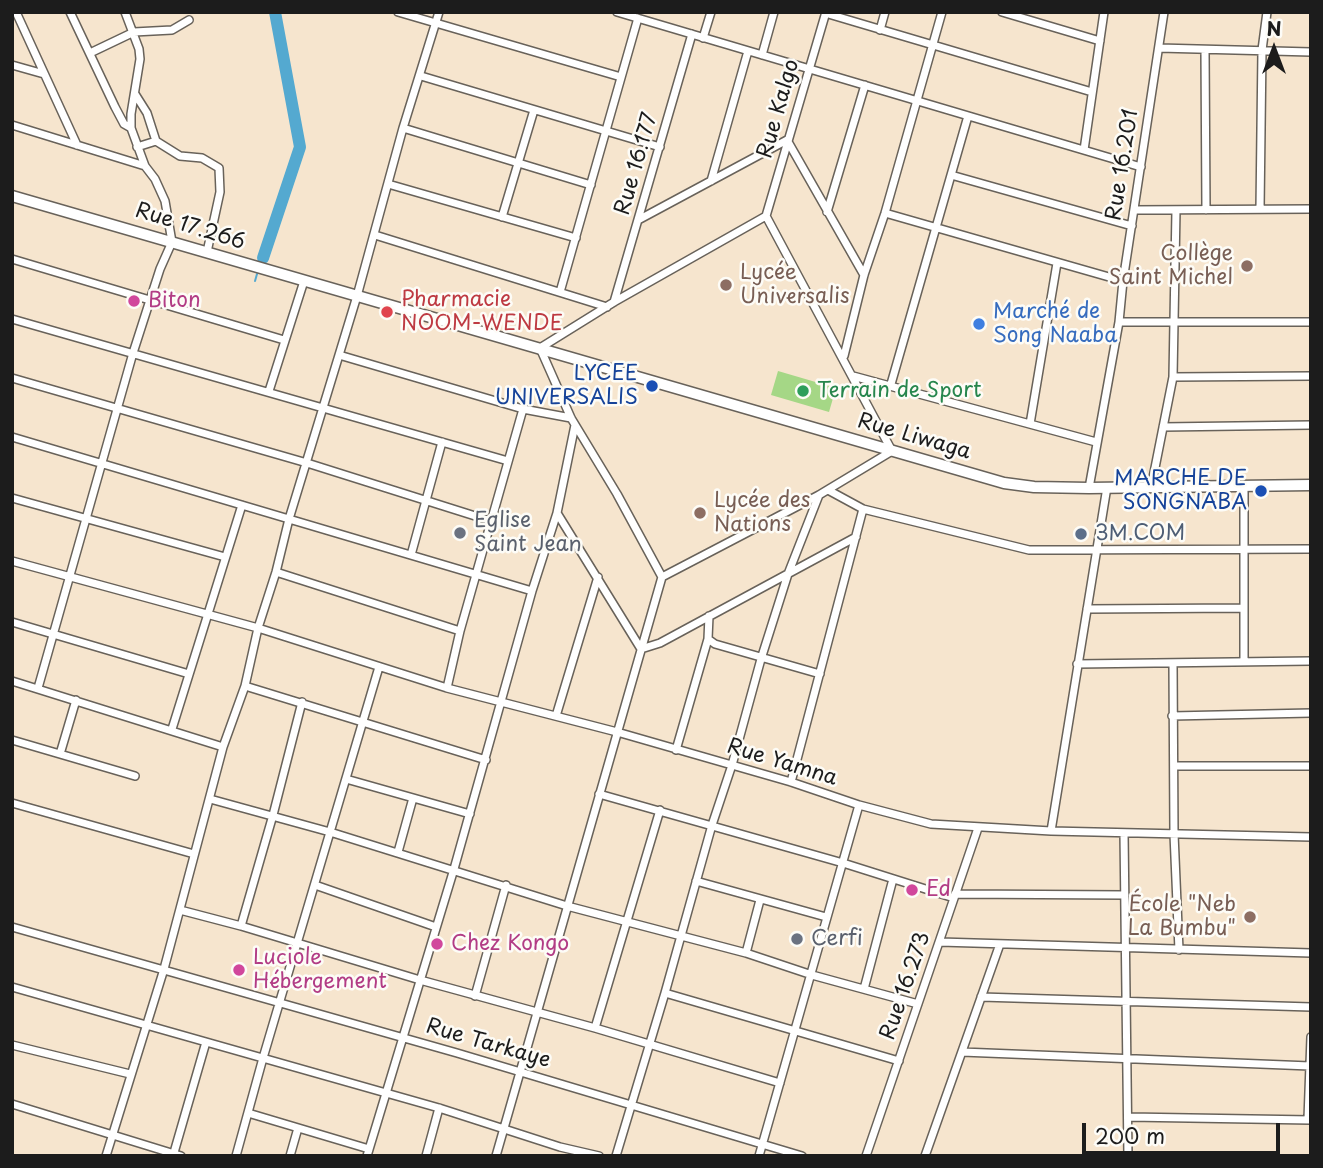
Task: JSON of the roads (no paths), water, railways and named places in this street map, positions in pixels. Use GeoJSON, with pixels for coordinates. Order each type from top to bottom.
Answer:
{"type":"FeatureCollection","features":[{"type":"Feature","properties":{"kind":"main road","name":"Rue 17.266"},"geometry":{"type":"LineString","coordinates":[[12,196],[357,296]]}},
{"type":"Feature","properties":{"kind":"main road","name":"Rue Liwaga"},"geometry":{"type":"LineString","coordinates":[[357,296],[1014,485],[1088,488],[1311,485]]}},
{"type":"Feature","properties":{"kind":"street"},"geometry":{"type":"LineString","coordinates":[[70,12],[115,107],[124,124],[131,128]]}},
{"type":"Feature","properties":{"kind":"street"},"geometry":{"type":"LineString","coordinates":[[38,688],[133,353],[172,242],[165,201],[155,179],[145,166],[131,128],[140,59],[134,32],[125,12]]}},
{"type":"Feature","properties":{"kind":"street"},"geometry":{"type":"LineString","coordinates":[[398,12],[621,77]]}},
{"type":"Feature","properties":{"kind":"street"},"geometry":{"type":"LineString","coordinates":[[106,1156],[164,969],[223,747],[245,685],[289,519],[439,12]]}},
{"type":"Feature","properties":{"kind":"street"},"geometry":{"type":"LineString","coordinates":[[617,12],[1141,167]]}},
{"type":"Feature","properties":{"kind":"street"},"geometry":{"type":"LineString","coordinates":[[703,38],[711,12]]}},
{"type":"Feature","properties":{"kind":"street"},"geometry":{"type":"LineString","coordinates":[[762,55],[774,12]]}},
{"type":"Feature","properties":{"kind":"street"},"geometry":{"type":"LineString","coordinates":[[880,30],[885,12]]}},
{"type":"Feature","properties":{"kind":"street"},"geometry":{"type":"LineString","coordinates":[[843,357],[864,275],[885,213],[942,12]]}},
{"type":"Feature","properties":{"kind":"street"},"geometry":{"type":"LineString","coordinates":[[1002,12],[1100,41]]}},
{"type":"Feature","properties":{"kind":"street"},"geometry":{"type":"LineString","coordinates":[[1084,150],[1104,12]]}},
{"type":"Feature","properties":{"kind":"street","name":"Rue 16.201"},"geometry":{"type":"LineString","coordinates":[[1088,488],[1119,322],[1164,12]]}},
{"type":"Feature","properties":{"kind":"street"},"geometry":{"type":"LineString","coordinates":[[1260,209],[1262,50],[1267,12]]}},
{"type":"Feature","properties":{"kind":"street"},"geometry":{"type":"LineString","coordinates":[[16,13],[77,145]]}},
{"type":"Feature","properties":{"kind":"street"},"geometry":{"type":"LineString","coordinates":[[825,13],[1092,93]]}},
{"type":"Feature","properties":{"kind":"street","name":"Rue Kalgo"},"geometry":{"type":"LineString","coordinates":[[766,216],[825,13]]}},
{"type":"Feature","properties":{"kind":"street"},"geometry":{"type":"LineString","coordinates":[[560,292],[638,18]]}},
{"type":"Feature","properties":{"kind":"street"},"geometry":{"type":"LineString","coordinates":[[90,53],[134,32],[172,30],[189,20]]}},
{"type":"Feature","properties":{"kind":"street","name":"Rue 16.177"},"geometry":{"type":"LineString","coordinates":[[611,305],[640,219],[692,34]]}},
{"type":"Feature","properties":{"kind":"street"},"geometry":{"type":"LineString","coordinates":[[1159,48],[1311,52]]}},
{"type":"Feature","properties":{"kind":"street"},"geometry":{"type":"LineString","coordinates":[[1205,50],[1206,209]]}},
{"type":"Feature","properties":{"kind":"street"},"geometry":{"type":"LineString","coordinates":[[711,181],[748,51]]}},
{"type":"Feature","properties":{"kind":"street"},"geometry":{"type":"LineString","coordinates":[[12,65],[44,74]]}},
{"type":"Feature","properties":{"kind":"street"},"geometry":{"type":"LineString","coordinates":[[421,76],[660,147]]}},
{"type":"Feature","properties":{"kind":"street"},"geometry":{"type":"LineString","coordinates":[[827,212],[865,85]]}},
{"type":"Feature","properties":{"kind":"street"},"geometry":{"type":"LineString","coordinates":[[134,93],[147,113],[156,141],[180,156],[205,159],[221,170],[220,192],[207,253]]}},
{"type":"Feature","properties":{"kind":"street"},"geometry":{"type":"LineString","coordinates":[[502,217],[534,110]]}},
{"type":"Feature","properties":{"kind":"street"},"geometry":{"type":"LineString","coordinates":[[891,384],[968,116]]}},
{"type":"Feature","properties":{"kind":"street"},"geometry":{"type":"LineString","coordinates":[[12,125],[145,166]]}},
{"type":"Feature","properties":{"kind":"street"},"geometry":{"type":"LineString","coordinates":[[403,128],[590,185]]}},
{"type":"Feature","properties":{"kind":"street"},"geometry":{"type":"LineString","coordinates":[[640,219],[788,140],[864,275]]}},
{"type":"Feature","properties":{"kind":"street"},"geometry":{"type":"LineString","coordinates":[[137,147],[156,141]]}},
{"type":"Feature","properties":{"kind":"street"},"geometry":{"type":"LineString","coordinates":[[951,174],[1132,226]]}},
{"type":"Feature","properties":{"kind":"street"},"geometry":{"type":"LineString","coordinates":[[388,184],[576,238]]}},
{"type":"Feature","properties":{"kind":"street"},"geometry":{"type":"LineString","coordinates":[[1134,210],[1311,209]]}},
{"type":"Feature","properties":{"kind":"street"},"geometry":{"type":"LineString","coordinates":[[1151,488],[1172,377],[1176,210]]}},
{"type":"Feature","properties":{"kind":"street"},"geometry":{"type":"LineString","coordinates":[[885,213],[1123,281]]}},
{"type":"Feature","properties":{"kind":"street"},"geometry":{"type":"LineString","coordinates":[[496,1156],[662,576],[573,421],[540,348],[766,216],[892,451],[819,495],[662,576]]}},
{"type":"Feature","properties":{"kind":"street"},"geometry":{"type":"LineString","coordinates":[[375,235],[611,305]]}},
{"type":"Feature","properties":{"kind":"street"},"geometry":{"type":"LineString","coordinates":[[12,259],[284,340]]}},
{"type":"Feature","properties":{"kind":"street"},"geometry":{"type":"LineString","coordinates":[[1030,424],[1057,263]]}},
{"type":"Feature","properties":{"kind":"street"},"geometry":{"type":"LineString","coordinates":[[269,391],[304,281]]}},
{"type":"Feature","properties":{"kind":"street"},"geometry":{"type":"LineString","coordinates":[[12,319],[508,461]]}},
{"type":"Feature","properties":{"kind":"street"},"geometry":{"type":"LineString","coordinates":[[1119,322],[1311,322]]}},
{"type":"Feature","properties":{"kind":"street"},"geometry":{"type":"LineString","coordinates":[[339,355],[573,421]]}},
{"type":"Feature","properties":{"kind":"street"},"geometry":{"type":"LineString","coordinates":[[853,376],[891,384],[1096,442]]}},
{"type":"Feature","properties":{"kind":"street"},"geometry":{"type":"LineString","coordinates":[[1172,377],[1311,376]]}},
{"type":"Feature","properties":{"kind":"street"},"geometry":{"type":"LineString","coordinates":[[12,379],[307,463],[491,521]]}},
{"type":"Feature","properties":{"kind":"street"},"geometry":{"type":"LineString","coordinates":[[447,688],[475,573],[523,409]]}},
{"type":"Feature","properties":{"kind":"street"},"geometry":{"type":"LineString","coordinates":[[248,1113],[368,1152],[454,869],[557,513],[573,421]]}},
{"type":"Feature","properties":{"kind":"street"},"geometry":{"type":"LineString","coordinates":[[1163,426],[1311,425]]}},
{"type":"Feature","properties":{"kind":"street"},"geometry":{"type":"LineString","coordinates":[[12,438],[533,591]]}},
{"type":"Feature","properties":{"kind":"street"},"geometry":{"type":"LineString","coordinates":[[411,555],[442,442]]}},
{"type":"Feature","properties":{"kind":"street"},"geometry":{"type":"LineString","coordinates":[[1244,486],[1244,660]]}},
{"type":"Feature","properties":{"kind":"street"},"geometry":{"type":"LineString","coordinates":[[1051,831],[1107,487]]}},
{"type":"Feature","properties":{"kind":"street"},"geometry":{"type":"LineString","coordinates":[[828,490],[863,509],[1029,550],[1311,549]]}},
{"type":"Feature","properties":{"kind":"street"},"geometry":{"type":"LineString","coordinates":[[616,1156],[666,993],[761,659],[788,574],[819,495]]}},
{"type":"Feature","properties":{"kind":"street"},"geometry":{"type":"LineString","coordinates":[[12,498],[225,557]]}},
{"type":"Feature","properties":{"kind":"street"},"geometry":{"type":"LineString","coordinates":[[172,729],[242,505]]}},
{"type":"Feature","properties":{"kind":"street"},"geometry":{"type":"LineString","coordinates":[[791,782],[863,509]]}},
{"type":"Feature","properties":{"kind":"street"},"geometry":{"type":"LineString","coordinates":[[557,513],[641,649]]}},
{"type":"Feature","properties":{"kind":"street"},"geometry":{"type":"LineString","coordinates":[[641,649],[660,643],[856,537]]}},
{"type":"Feature","properties":{"kind":"street","name":"Rue Yamna"},"geometry":{"type":"LineString","coordinates":[[12,561],[258,628],[447,688],[617,732],[791,782],[859,806],[931,824],[1051,831],[1311,837]]}},
{"type":"Feature","properties":{"kind":"street"},"geometry":{"type":"LineString","coordinates":[[276,572],[460,631]]}},
{"type":"Feature","properties":{"kind":"street"},"geometry":{"type":"LineString","coordinates":[[556,716],[598,577]]}},
{"type":"Feature","properties":{"kind":"street"},"geometry":{"type":"LineString","coordinates":[[1087,609],[1242,608]]}},
{"type":"Feature","properties":{"kind":"street"},"geometry":{"type":"LineString","coordinates":[[677,750],[708,639],[709,616]]}},
{"type":"Feature","properties":{"kind":"street"},"geometry":{"type":"LineString","coordinates":[[12,622],[189,674]]}},
{"type":"Feature","properties":{"kind":"street"},"geometry":{"type":"LineString","coordinates":[[708,639],[722,647],[820,674]]}},
{"type":"Feature","properties":{"kind":"street"},"geometry":{"type":"LineString","coordinates":[[1077,664],[1311,660]]}},
{"type":"Feature","properties":{"kind":"street"},"geometry":{"type":"LineString","coordinates":[[1173,664],[1174,834],[1179,950]]}},
{"type":"Feature","properties":{"kind":"street"},"geometry":{"type":"LineString","coordinates":[[236,1156],[379,667]]}},
{"type":"Feature","properties":{"kind":"street"},"geometry":{"type":"LineString","coordinates":[[12,681],[223,747]]}},
{"type":"Feature","properties":{"kind":"street"},"geometry":{"type":"LineString","coordinates":[[245,685],[486,760]]}},
{"type":"Feature","properties":{"kind":"street"},"geometry":{"type":"LineString","coordinates":[[60,754],[76,700]]}},
{"type":"Feature","properties":{"kind":"street"},"geometry":{"type":"LineString","coordinates":[[241,926],[302,702]]}},
{"type":"Feature","properties":{"kind":"street"},"geometry":{"type":"LineString","coordinates":[[1172,716],[1311,713]]}},
{"type":"Feature","properties":{"kind":"street"},"geometry":{"type":"LineString","coordinates":[[12,740],[135,776]]}},
{"type":"Feature","properties":{"kind":"street"},"geometry":{"type":"LineString","coordinates":[[1174,766],[1311,766]]}},
{"type":"Feature","properties":{"kind":"street"},"geometry":{"type":"LineString","coordinates":[[346,779],[470,814]]}},
{"type":"Feature","properties":{"kind":"street"},"geometry":{"type":"LineString","coordinates":[[599,794],[955,896],[1125,895]]}},
{"type":"Feature","properties":{"kind":"street"},"geometry":{"type":"LineString","coordinates":[[398,852],[413,798]]}},
{"type":"Feature","properties":{"kind":"street"},"geometry":{"type":"LineString","coordinates":[[210,799],[398,852],[567,906],[746,953],[812,975],[918,1003]]}},
{"type":"Feature","properties":{"kind":"street"},"geometry":{"type":"LineString","coordinates":[[12,803],[194,854]]}},
{"type":"Feature","properties":{"kind":"street"},"geometry":{"type":"LineString","coordinates":[[758,1156],[859,806]]}},
{"type":"Feature","properties":{"kind":"street"},"geometry":{"type":"LineString","coordinates":[[595,1028],[660,810]]}},
{"type":"Feature","properties":{"kind":"street","name":"Rue 16.273"},"geometry":{"type":"LineString","coordinates":[[866,1156],[978,828]]}},
{"type":"Feature","properties":{"kind":"street"},"geometry":{"type":"LineString","coordinates":[[1124,833],[1128,1156]]}},
{"type":"Feature","properties":{"kind":"street"},"geometry":{"type":"LineString","coordinates":[[864,989],[893,879]]}},
{"type":"Feature","properties":{"kind":"street"},"geometry":{"type":"LineString","coordinates":[[696,881],[826,917]]}},
{"type":"Feature","properties":{"kind":"street"},"geometry":{"type":"LineString","coordinates":[[315,885],[436,927]]}},
{"type":"Feature","properties":{"kind":"street"},"geometry":{"type":"LineString","coordinates":[[475,996],[506,885]]}},
{"type":"Feature","properties":{"kind":"street"},"geometry":{"type":"LineString","coordinates":[[746,953],[760,900]]}},
{"type":"Feature","properties":{"kind":"street"},"geometry":{"type":"LineString","coordinates":[[180,910],[780,1083]]}},
{"type":"Feature","properties":{"kind":"street","name":"Rue Tarkaye"},"geometry":{"type":"LineString","coordinates":[[12,927],[520,1071],[802,1156]]}},
{"type":"Feature","properties":{"kind":"street"},"geometry":{"type":"LineString","coordinates":[[940,943],[1311,953]]}},
{"type":"Feature","properties":{"kind":"street"},"geometry":{"type":"LineString","coordinates":[[925,1156],[1000,944]]}},
{"type":"Feature","properties":{"kind":"street"},"geometry":{"type":"LineString","coordinates":[[12,987],[439,1108],[560,1147],[599,1156]]}},
{"type":"Feature","properties":{"kind":"street"},"geometry":{"type":"LineString","coordinates":[[666,993],[899,1061]]}},
{"type":"Feature","properties":{"kind":"street"},"geometry":{"type":"LineString","coordinates":[[981,996],[1311,1007]]}},
{"type":"Feature","properties":{"kind":"street"},"geometry":{"type":"LineString","coordinates":[[1129,1116],[1309,1120],[1311,1037]]}},
{"type":"Feature","properties":{"kind":"street"},"geometry":{"type":"LineString","coordinates":[[12,1104],[176,1155],[205,1042]]}},
{"type":"Feature","properties":{"kind":"street"},"geometry":{"type":"LineString","coordinates":[[12,1045],[130,1074]]}},
{"type":"Feature","properties":{"kind":"street"},"geometry":{"type":"LineString","coordinates":[[961,1052],[1310,1066]]}},
{"type":"Feature","properties":{"kind":"street"},"geometry":{"type":"LineString","coordinates":[[426,1156],[439,1108]]}},
{"type":"Feature","properties":{"kind":"street"},"geometry":{"type":"LineString","coordinates":[[290,1156],[298,1128]]}},
{"type":"Feature","properties":{"kind":"street"},"geometry":{"type":"LineString","coordinates":[[558,1156],[560,1147]]}},
{"type":"Feature","properties":{"kind":"waterway"},"geometry":{"type":"LineString","coordinates":[[263,258],[300,147],[275,12]]}},
{"type":"Feature","properties":{"kind":"waterway"},"geometry":{"type":"LineString","coordinates":[[255,281],[257,274]]}},
{"type":"Feature","properties":{"kind":"place","name":"Collège Saint Michel"},"geometry":{"type":"Point","coordinates":[1247,266]}},
{"type":"Feature","properties":{"kind":"place","name":"Lycée Universalis"},"geometry":{"type":"Point","coordinates":[726,285]}},
{"type":"Feature","properties":{"kind":"place","name":"Biton"},"geometry":{"type":"Point","coordinates":[134,301]}},
{"type":"Feature","properties":{"kind":"place","name":"Pharmacie NOOM-WENDE"},"geometry":{"type":"Point","coordinates":[387,312]}},
{"type":"Feature","properties":{"kind":"place","name":"Marché de Song Naaba"},"geometry":{"type":"Point","coordinates":[979,324]}},
{"type":"Feature","properties":{"kind":"place","name":"LYCEE UNIVERSALIS"},"geometry":{"type":"Point","coordinates":[652,386]}},
{"type":"Feature","properties":{"kind":"place","name":"Terrain de Sport"},"geometry":{"type":"Point","coordinates":[803,391]}},
{"type":"Feature","properties":{"kind":"place","name":"MARCHE DE SONGNABA"},"geometry":{"type":"Point","coordinates":[1261,491]}},
{"type":"Feature","properties":{"kind":"place","name":"Lycée des Nations"},"geometry":{"type":"Point","coordinates":[700,513]}},
{"type":"Feature","properties":{"kind":"place","name":"Eglise Saint Jean"},"geometry":{"type":"Point","coordinates":[460,533]}},
{"type":"Feature","properties":{"kind":"place","name":"3M.COM"},"geometry":{"type":"Point","coordinates":[1081,534]}},
{"type":"Feature","properties":{"kind":"place","name":"Ed"},"geometry":{"type":"Point","coordinates":[912,890]}},
{"type":"Feature","properties":{"kind":"place","name":"École \"Neb La Bumbu\""},"geometry":{"type":"Point","coordinates":[1250,917]}},
{"type":"Feature","properties":{"kind":"place","name":"Cerfi"},"geometry":{"type":"Point","coordinates":[797,939]}},
{"type":"Feature","properties":{"kind":"place","name":"Chez Kongo"},"geometry":{"type":"Point","coordinates":[437,944]}},
{"type":"Feature","properties":{"kind":"place","name":"Luciole Hébergement"},"geometry":{"type":"Point","coordinates":[239,970]}}]}
